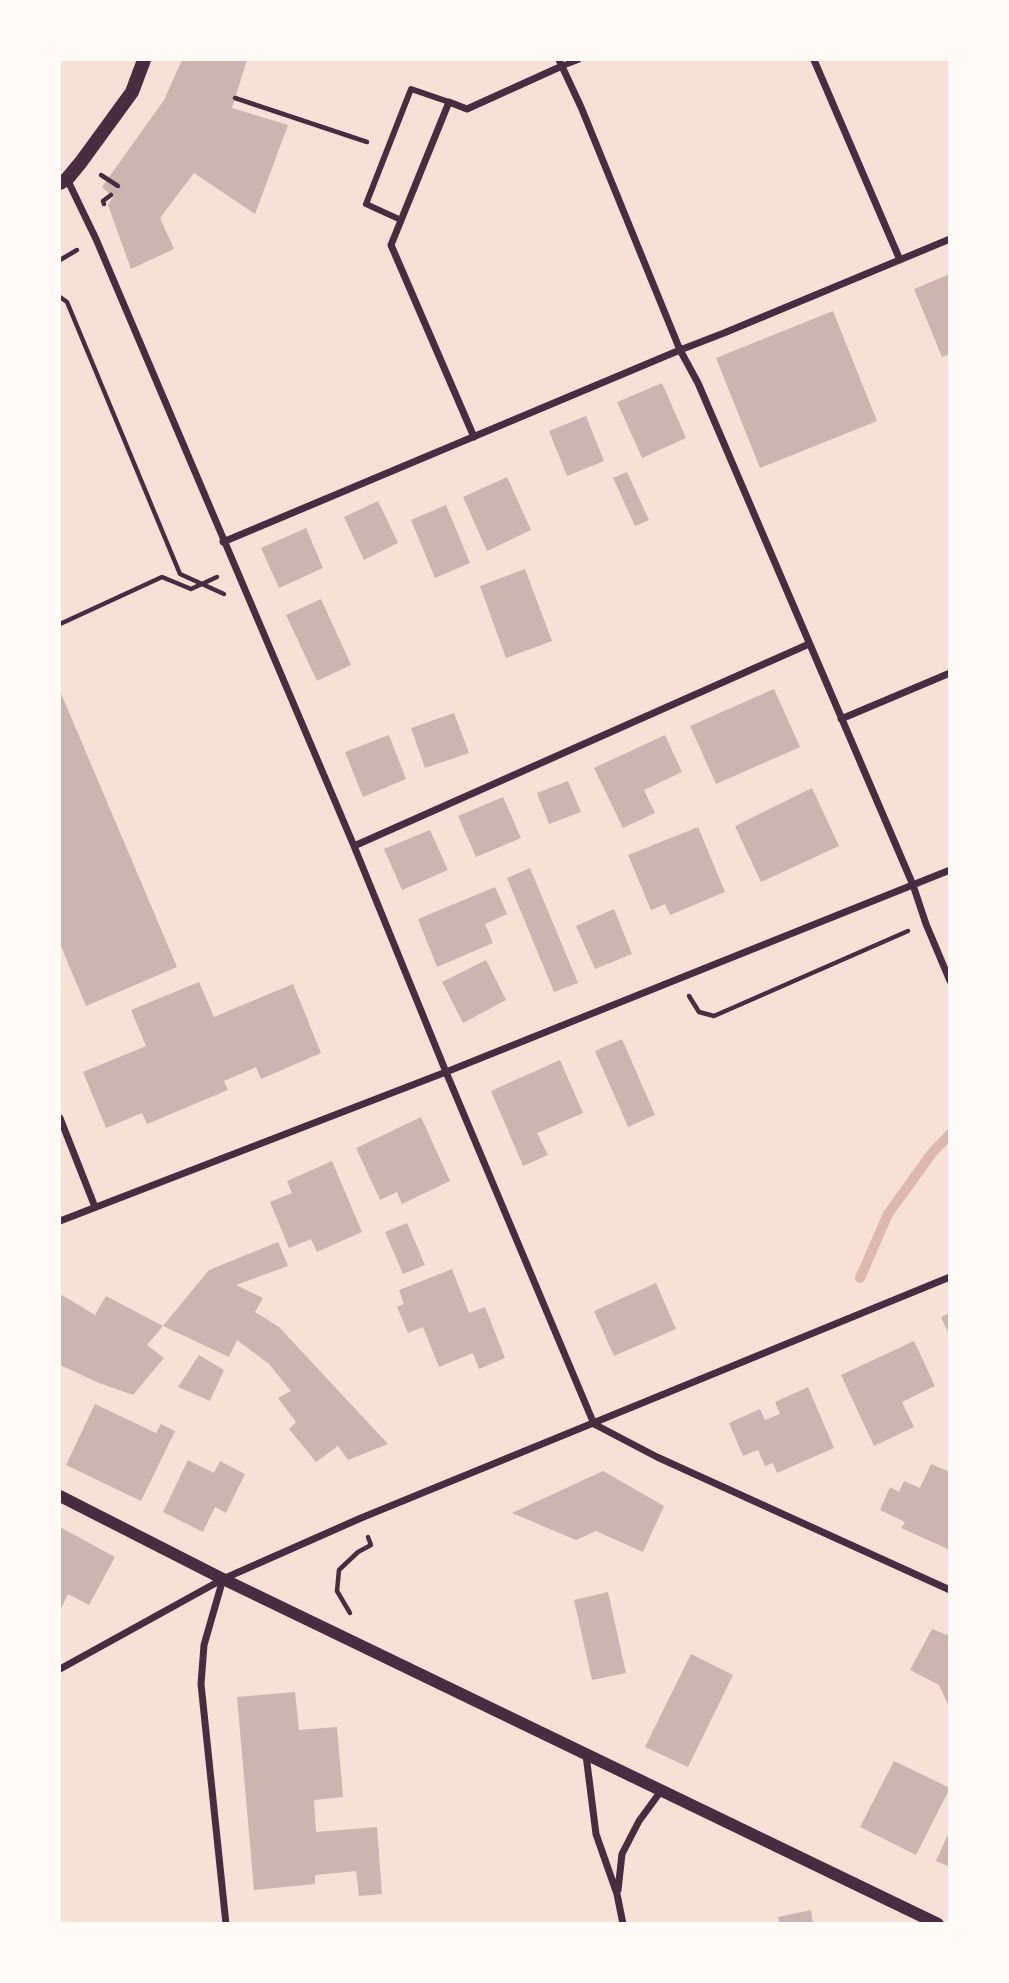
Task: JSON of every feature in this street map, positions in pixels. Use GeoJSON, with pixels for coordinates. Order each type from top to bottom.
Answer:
{"type":"FeatureCollection","features":[{"type":"Feature","properties":{"kind":"main road"},"geometry":{"type":"LineString","coordinates":[[63,181],[107,128],[132,92],[144,60]]}},
{"type":"Feature","properties":{"kind":"street"},"geometry":{"type":"LineString","coordinates":[[401,220],[366,205],[411,89],[467,109],[561,63],[578,60]]}},
{"type":"Feature","properties":{"kind":"street"},"geometry":{"type":"LineString","coordinates":[[814,60],[900,260]]}},
{"type":"Feature","properties":{"kind":"street"},"geometry":{"type":"LineString","coordinates":[[561,63],[680,350],[698,383],[913,885],[950,981]]}},
{"type":"Feature","properties":{"kind":"street"},"geometry":{"type":"LineString","coordinates":[[449,102],[391,245],[474,437]]}},
{"type":"Feature","properties":{"kind":"street"},"geometry":{"type":"LineString","coordinates":[[63,181],[96,239],[354,846],[594,1424],[657,1457],[950,1590]]}},
{"type":"Feature","properties":{"kind":"street"},"geometry":{"type":"LineString","coordinates":[[223,542],[950,239]]}},
{"type":"Feature","properties":{"kind":"street"},"geometry":{"type":"LineString","coordinates":[[354,846],[809,644]]}},
{"type":"Feature","properties":{"kind":"street"},"geometry":{"type":"LineString","coordinates":[[841,719],[950,673]]}},
{"type":"Feature","properties":{"kind":"street"},"geometry":{"type":"LineString","coordinates":[[60,1222],[446,1072],[950,870]]}},
{"type":"Feature","properties":{"kind":"street"},"geometry":{"type":"LineString","coordinates":[[60,1118],[95,1207]]}},
{"type":"Feature","properties":{"kind":"street"},"geometry":{"type":"LineString","coordinates":[[60,1669],[223,1579],[361,1518],[950,1277]]}},
{"type":"Feature","properties":{"kind":"street"},"geometry":{"type":"LineString","coordinates":[[60,1496],[223,1579],[938,1923]]}},
{"type":"Feature","properties":{"kind":"street"},"geometry":{"type":"LineString","coordinates":[[223,1579],[204,1645],[201,1684],[226,1923]]}},
{"type":"Feature","properties":{"kind":"street"},"geometry":{"type":"LineString","coordinates":[[586,1755],[596,1834],[617,1894],[623,1923]]}},
{"type":"Feature","properties":{"kind":"street"},"geometry":{"type":"LineString","coordinates":[[617,1894],[622,1854],[639,1821],[661,1791]]}},
{"type":"Feature","properties":{"kind":"path"},"geometry":{"type":"LineString","coordinates":[[235,98],[387,149]]}},
{"type":"Feature","properties":{"kind":"path"},"geometry":{"type":"LineString","coordinates":[[60,624],[162,577],[191,589],[235,567]]}},
{"type":"Feature","properties":{"kind":"building"},"geometry":{"type":"Polygon","coordinates":[[[182,60],[247,60],[232,108],[288,125],[255,214],[194,173],[160,218],[174,249],[131,269],[108,205],[113,197],[102,187],[164,100],[182,60]]]}},
{"type":"Feature","properties":{"kind":"building"},"geometry":{"type":"Polygon","coordinates":[[[950,274],[950,354],[942,357],[914,289],[950,274]]]}},
{"type":"Feature","properties":{"kind":"building"},"geometry":{"type":"Polygon","coordinates":[[[833,311],[877,421],[760,468],[716,358],[833,311]]]}},
{"type":"Feature","properties":{"kind":"building"},"geometry":{"type":"Polygon","coordinates":[[[662,383],[686,438],[642,458],[617,402],[662,383]]]}},
{"type":"Feature","properties":{"kind":"building"},"geometry":{"type":"Polygon","coordinates":[[[586,416],[604,461],[567,476],[549,431],[586,416]]]}},
{"type":"Feature","properties":{"kind":"building"},"geometry":{"type":"Polygon","coordinates":[[[627,472],[649,520],[635,526],[613,478],[627,472]]]}},
{"type":"Feature","properties":{"kind":"building"},"geometry":{"type":"Polygon","coordinates":[[[507,477],[531,530],[487,551],[463,497],[507,477]]]}},
{"type":"Feature","properties":{"kind":"building"},"geometry":{"type":"Polygon","coordinates":[[[378,501],[398,543],[364,560],[344,517],[378,501]]]}},
{"type":"Feature","properties":{"kind":"building"},"geometry":{"type":"Polygon","coordinates":[[[446,505],[470,563],[435,578],[411,520],[446,505]]]}},
{"type":"Feature","properties":{"kind":"building"},"geometry":{"type":"Polygon","coordinates":[[[306,528],[323,568],[279,588],[261,548],[306,528]]]}},
{"type":"Feature","properties":{"kind":"building"},"geometry":{"type":"Polygon","coordinates":[[[525,569],[552,641],[506,658],[480,586],[525,569]]]}},
{"type":"Feature","properties":{"kind":"building"},"geometry":{"type":"Polygon","coordinates":[[[321,599],[351,665],[317,681],[286,615],[321,599]]]}},
{"type":"Feature","properties":{"kind":"building"},"geometry":{"type":"Polygon","coordinates":[[[774,689],[800,747],[716,784],[690,726],[774,689]]]}},
{"type":"Feature","properties":{"kind":"building"},"geometry":{"type":"Polygon","coordinates":[[[60,691],[177,967],[86,1006],[60,944],[60,691]]]}},
{"type":"Feature","properties":{"kind":"building"},"geometry":{"type":"Polygon","coordinates":[[[454,713],[469,753],[425,768],[411,728],[454,713]]]}},
{"type":"Feature","properties":{"kind":"building"},"geometry":{"type":"Polygon","coordinates":[[[389,735],[406,779],[363,797],[345,752],[389,735]]]}},
{"type":"Feature","properties":{"kind":"building"},"geometry":{"type":"Polygon","coordinates":[[[665,735],[682,772],[644,790],[655,813],[623,828],[594,768],[665,735]]]}},
{"type":"Feature","properties":{"kind":"building"},"geometry":{"type":"Polygon","coordinates":[[[568,781],[581,812],[549,824],[537,793],[568,781]]]}},
{"type":"Feature","properties":{"kind":"building"},"geometry":{"type":"Polygon","coordinates":[[[812,788],[839,846],[761,882],[735,826],[812,788]]]}},
{"type":"Feature","properties":{"kind":"building"},"geometry":{"type":"Polygon","coordinates":[[[503,797],[521,838],[476,857],[458,816],[503,797]]]}},
{"type":"Feature","properties":{"kind":"building"},"geometry":{"type":"Polygon","coordinates":[[[698,827],[725,892],[670,915],[665,904],[651,910],[628,855],[698,827]]]}},
{"type":"Feature","properties":{"kind":"building"},"geometry":{"type":"Polygon","coordinates":[[[430,830],[448,870],[402,890],[384,849],[430,830]]]}},
{"type":"Feature","properties":{"kind":"building"},"geometry":{"type":"Polygon","coordinates":[[[530,868],[578,983],[554,992],[507,878],[530,868]]]}},
{"type":"Feature","properties":{"kind":"building"},"geometry":{"type":"Polygon","coordinates":[[[495,887],[507,914],[485,924],[493,943],[437,967],[418,919],[495,887]]]}},
{"type":"Feature","properties":{"kind":"building"},"geometry":{"type":"Polygon","coordinates":[[[614,909],[632,954],[595,969],[576,926],[614,909]]]}},
{"type":"Feature","properties":{"kind":"building"},"geometry":{"type":"Polygon","coordinates":[[[486,960],[506,1000],[463,1023],[442,982],[486,960]]]}},
{"type":"Feature","properties":{"kind":"building"},"geometry":{"type":"Polygon","coordinates":[[[199,982],[214,1017],[293,984],[321,1053],[261,1079],[256,1067],[224,1081],[228,1090],[147,1124],[142,1113],[106,1128],[83,1072],[146,1046],[131,1010],[199,982]]]}},
{"type":"Feature","properties":{"kind":"building"},"geometry":{"type":"Polygon","coordinates":[[[622,1039],[655,1115],[628,1127],[595,1051],[622,1039]]]}},
{"type":"Feature","properties":{"kind":"building"},"geometry":{"type":"Polygon","coordinates":[[[560,1060],[583,1113],[537,1133],[548,1155],[523,1166],[491,1091],[560,1060]]]}},
{"type":"Feature","properties":{"kind":"building"},"geometry":{"type":"Polygon","coordinates":[[[421,1117],[450,1181],[402,1204],[397,1192],[380,1200],[356,1148],[421,1117]]]}},
{"type":"Feature","properties":{"kind":"building"},"geometry":{"type":"Polygon","coordinates":[[[332,1161],[362,1232],[317,1252],[311,1239],[289,1248],[270,1202],[292,1193],[287,1181],[332,1161]]]}},
{"type":"Feature","properties":{"kind":"building"},"geometry":{"type":"Polygon","coordinates":[[[407,1223],[425,1265],[403,1274],[385,1232],[407,1223]]]}},
{"type":"Feature","properties":{"kind":"building"},"geometry":{"type":"Polygon","coordinates":[[[278,1242],[288,1266],[236,1285],[263,1298],[255,1312],[279,1327],[388,1444],[348,1460],[338,1446],[316,1462],[289,1429],[296,1422],[278,1398],[291,1391],[269,1364],[237,1340],[229,1357],[163,1326],[209,1270],[278,1242]]]}},
{"type":"Feature","properties":{"kind":"building"},"geometry":{"type":"Polygon","coordinates":[[[452,1269],[469,1313],[485,1307],[505,1358],[479,1369],[473,1353],[439,1367],[423,1327],[408,1333],[397,1307],[404,1304],[399,1290],[452,1269]]]}},
{"type":"Feature","properties":{"kind":"building"},"geometry":{"type":"Polygon","coordinates":[[[656,1283],[676,1329],[614,1356],[594,1311],[656,1283]]]}},
{"type":"Feature","properties":{"kind":"building"},"geometry":{"type":"Polygon","coordinates":[[[62,1295],[95,1315],[106,1296],[163,1326],[147,1345],[164,1358],[133,1395],[60,1365],[62,1295]]]}},
{"type":"Feature","properties":{"kind":"building"},"geometry":{"type":"Polygon","coordinates":[[[950,1313],[950,1337],[941,1317],[950,1313]]]}},
{"type":"Feature","properties":{"kind":"building"},"geometry":{"type":"Polygon","coordinates":[[[914,1341],[935,1386],[902,1402],[914,1427],[874,1446],[841,1375],[914,1341]]]}},
{"type":"Feature","properties":{"kind":"building"},"geometry":{"type":"Polygon","coordinates":[[[199,1355],[224,1370],[210,1401],[178,1387],[199,1355]]]}},
{"type":"Feature","properties":{"kind":"building"},"geometry":{"type":"Polygon","coordinates":[[[808,1387],[834,1448],[777,1473],[773,1463],[765,1466],[758,1450],[743,1456],[729,1423],[760,1409],[765,1420],[780,1414],[775,1402],[808,1387]]]}},
{"type":"Feature","properties":{"kind":"building"},"geometry":{"type":"Polygon","coordinates":[[[95,1404],[156,1433],[161,1424],[175,1431],[141,1501],[66,1465],[95,1404]]]}},
{"type":"Feature","properties":{"kind":"building"},"geometry":{"type":"Polygon","coordinates":[[[188,1460],[214,1473],[220,1461],[245,1474],[226,1513],[215,1507],[203,1532],[163,1512],[188,1460]]]}},
{"type":"Feature","properties":{"kind":"building"},"geometry":{"type":"Polygon","coordinates":[[[931,1464],[950,1472],[950,1550],[901,1528],[905,1522],[880,1510],[890,1487],[899,1492],[904,1481],[920,1488],[931,1464]]]}},
{"type":"Feature","properties":{"kind":"building"},"geometry":{"type":"Polygon","coordinates":[[[603,1471],[664,1506],[643,1552],[596,1531],[576,1540],[512,1513],[603,1471]]]}},
{"type":"Feature","properties":{"kind":"building"},"geometry":{"type":"Polygon","coordinates":[[[60,1527],[115,1557],[89,1605],[68,1594],[60,1611],[60,1527]]]}},
{"type":"Feature","properties":{"kind":"building"},"geometry":{"type":"Polygon","coordinates":[[[608,1592],[626,1673],[592,1680],[574,1600],[608,1592]]]}},
{"type":"Feature","properties":{"kind":"building"},"geometry":{"type":"Polygon","coordinates":[[[932,1629],[950,1636],[950,1709],[939,1685],[910,1670],[932,1629]]]}},
{"type":"Feature","properties":{"kind":"building"},"geometry":{"type":"Polygon","coordinates":[[[691,1654],[733,1675],[688,1767],[645,1747],[691,1654]]]}},
{"type":"Feature","properties":{"kind":"building"},"geometry":{"type":"Polygon","coordinates":[[[295,1692],[299,1730],[337,1727],[343,1797],[314,1800],[316,1832],[377,1827],[382,1894],[359,1896],[356,1871],[315,1875],[315,1884],[254,1890],[237,1697],[295,1692]]]}},
{"type":"Feature","properties":{"kind":"building"},"geometry":{"type":"Polygon","coordinates":[[[894,1761],[950,1788],[916,1855],[860,1827],[894,1761]]]}},
{"type":"Feature","properties":{"kind":"building"},"geometry":{"type":"Polygon","coordinates":[[[950,1830],[950,1867],[936,1861],[950,1830]]]}},
{"type":"Feature","properties":{"kind":"building"},"geometry":{"type":"Polygon","coordinates":[[[811,1910],[813,1924],[780,1924],[778,1917],[811,1910]]]}},
{"type":"Feature","properties":{"kind":"waterway"},"geometry":{"type":"LineString","coordinates":[[860,1278],[888,1214],[932,1153],[950,1134]]}}]}
